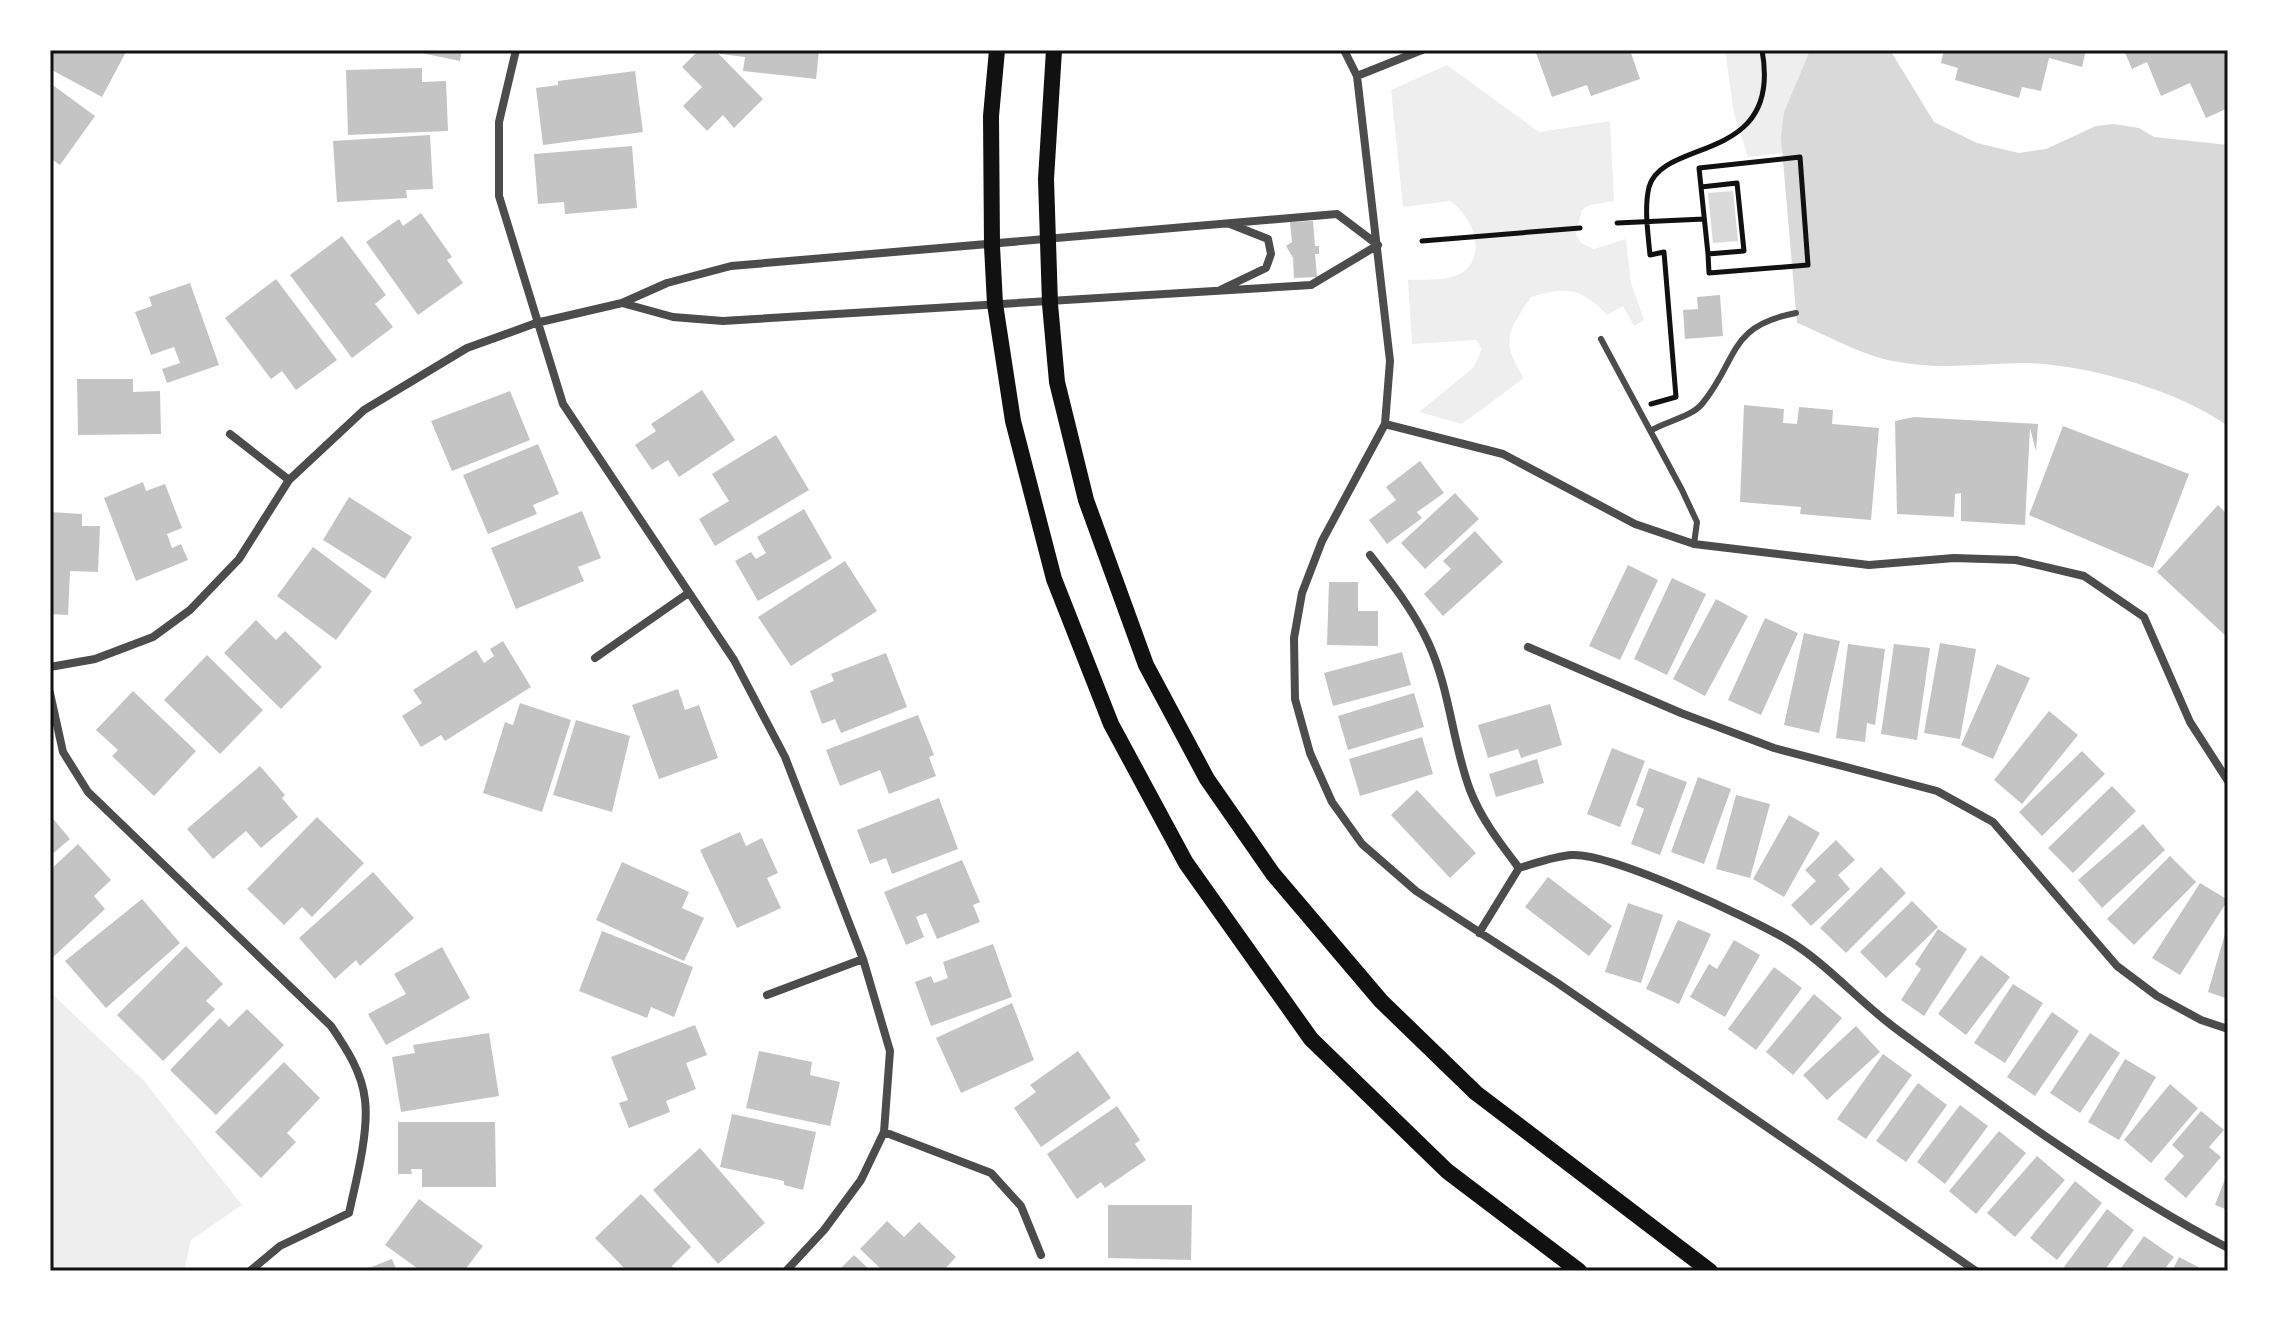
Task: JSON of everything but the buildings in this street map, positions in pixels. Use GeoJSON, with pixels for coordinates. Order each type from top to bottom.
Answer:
{"type":"FeatureCollection","features":[{"type":"Feature","properties":{"kind":"main road"},"geometry":{"type":"LineString","coordinates":[[997,50],[991,116],[992,246],[995,304],[1013,421],[1054,579],[1111,724],[1186,863],[1311,1039],[1447,1171],[1579,1271]]}},
{"type":"Feature","properties":{"kind":"main road"},"geometry":{"type":"LineString","coordinates":[[1054,50],[1046,179],[1050,304],[1057,382],[1086,500],[1146,665],[1207,779],[1273,874],[1381,1001],[1476,1093],[1710,1271]]}},
{"type":"Feature","properties":{"kind":"street"},"geometry":{"type":"LineString","coordinates":[[516,50],[499,122],[499,196],[563,404],[687,594],[734,660],[785,757],[863,959],[890,1051],[884,1132],[861,1180],[824,1230],[786,1271]]}},
{"type":"Feature","properties":{"kind":"street"},"geometry":{"type":"LineString","coordinates":[[1344,50],[1357,76],[1390,361],[1385,424],[1322,541],[1302,593],[1294,638],[1295,699],[1310,753],[1332,802],[1362,844],[1416,891],[1976,1271]]}},
{"type":"Feature","properties":{"kind":"street"},"geometry":{"type":"LineString","coordinates":[[1357,76],[1422,50]]}},
{"type":"Feature","properties":{"kind":"street"},"geometry":{"type":"LineString","coordinates":[[50,667],[95,659],[153,637],[190,610],[239,559],[289,480],[364,410],[467,348],[536,323],[622,303],[667,283],[731,266],[1337,214],[1378,245]]}},
{"type":"Feature","properties":{"kind":"street"},"geometry":{"type":"LineString","coordinates":[[1216,292],[1266,268],[1271,254],[1268,239],[1227,223]]}},
{"type":"Feature","properties":{"kind":"street"},"geometry":{"type":"LineString","coordinates":[[622,303],[673,317],[723,321],[995,304],[1050,304],[1311,285],[1378,245]]}},
{"type":"Feature","properties":{"kind":"street"},"geometry":{"type":"LineString","coordinates":[[1385,424],[1503,454],[1635,524],[1694,544],[1869,565],[1954,558],[2016,560],[2084,576],[2144,617],[2190,722],[2228,781]]}},
{"type":"Feature","properties":{"kind":"street"},"geometry":{"type":"LineString","coordinates":[[230,434],[289,480]]}},
{"type":"Feature","properties":{"kind":"street"},"geometry":{"type":"LineString","coordinates":[[1370,555],[1403,598],[1427,640],[1444,683],[1469,789],[1488,827],[1519,868]]}},
{"type":"Feature","properties":{"kind":"street"},"geometry":{"type":"LineString","coordinates":[[595,658],[687,594]]}},
{"type":"Feature","properties":{"kind":"street"},"geometry":{"type":"LineString","coordinates":[[1528,647],[1681,713],[1774,748],[1937,791],[1993,822],[2117,966],[2157,996],[2201,1020],[2228,1029]]}},
{"type":"Feature","properties":{"kind":"street"},"geometry":{"type":"LineString","coordinates":[[50,693],[63,752],[88,792],[331,1026],[352,1058],[366,1100],[349,1213],[280,1246],[250,1271]]}},
{"type":"Feature","properties":{"kind":"street"},"geometry":{"type":"LineString","coordinates":[[1479,933],[1519,868],[1574,855],[1613,862],[1787,940],[1897,1030],[2167,1216],[2228,1248]]}},
{"type":"Feature","properties":{"kind":"street"},"geometry":{"type":"LineString","coordinates":[[767,995],[863,959]]}},
{"type":"Feature","properties":{"kind":"street"},"geometry":{"type":"LineString","coordinates":[[884,1132],[991,1173],[1021,1206],[1041,1255]]}},
{"type":"Feature","properties":{"kind":"lane"},"geometry":{"type":"LineString","coordinates":[[1652,430],[1700,406],[1744,334],[1771,317],[1796,313]]}},
{"type":"Feature","properties":{"kind":"lane"},"geometry":{"type":"LineString","coordinates":[[1601,339],[1640,407],[1697,522],[1694,544]]}},
{"type":"Feature","properties":{"kind":"path"},"geometry":{"type":"LineString","coordinates":[[1640,407],[1676,397],[1664,252],[1650,255],[1650,186],[1657,173],[1727,141],[1749,121],[1757,105],[1765,71],[1762,50]]}},
{"type":"Feature","properties":{"kind":"path"},"geometry":{"type":"LineString","coordinates":[[1800,157],[1808,265],[1709,273],[1701,187],[1699,168],[1800,157]]}},
{"type":"Feature","properties":{"kind":"path"},"geometry":{"type":"LineString","coordinates":[[1701,187],[1737,183],[1744,251],[1708,254]]}},
{"type":"Feature","properties":{"kind":"path"},"geometry":{"type":"LineString","coordinates":[[1617,223],[1704,219]]}},
{"type":"Feature","properties":{"kind":"path"},"geometry":{"type":"LineString","coordinates":[[1422,241],[1580,228]]}},
{"type":"Feature","properties":{"kind":"shaded area"},"geometry":{"type":"Polygon","coordinates":[[[1725,50],[1810,50],[1784,112],[1782,153],[1748,157],[1734,114],[1725,50]]]}},
{"type":"Feature","properties":{"kind":"shaded area"},"geometry":{"type":"Polygon","coordinates":[[[1810,50],[1890,50],[1934,122],[1977,143],[2019,153],[2046,149],[2096,126],[2114,124],[2139,128],[2154,137],[2228,145],[2228,426],[2157,390],[2100,373],[2045,364],[1909,364],[1869,354],[1797,323],[1781,138],[1784,112],[1810,50]]]}},
{"type":"Feature","properties":{"kind":"shaded area"},"geometry":{"type":"Polygon","coordinates":[[[1447,65],[1539,132],[1610,121],[1614,201],[1590,205],[1582,210],[1576,234],[1581,243],[1594,249],[1626,239],[1631,283],[1644,320],[1634,326],[1623,306],[1607,315],[1590,299],[1573,292],[1554,291],[1531,297],[1510,336],[1512,355],[1524,378],[1462,424],[1419,412],[1474,367],[1482,349],[1476,340],[1412,344],[1408,280],[1445,278],[1464,271],[1475,254],[1474,234],[1464,215],[1450,201],[1403,207],[1391,90],[1447,65]]]}},
{"type":"Feature","properties":{"kind":"shaded area"},"geometry":{"type":"Polygon","coordinates":[[[1733,191],[1738,241],[1713,243],[1708,193],[1733,191]]]}},
{"type":"Feature","properties":{"kind":"shaded area"},"geometry":{"type":"Polygon","coordinates":[[[50,992],[144,1081],[242,1205],[191,1240],[184,1271],[50,1271],[50,992]]]}}]}
